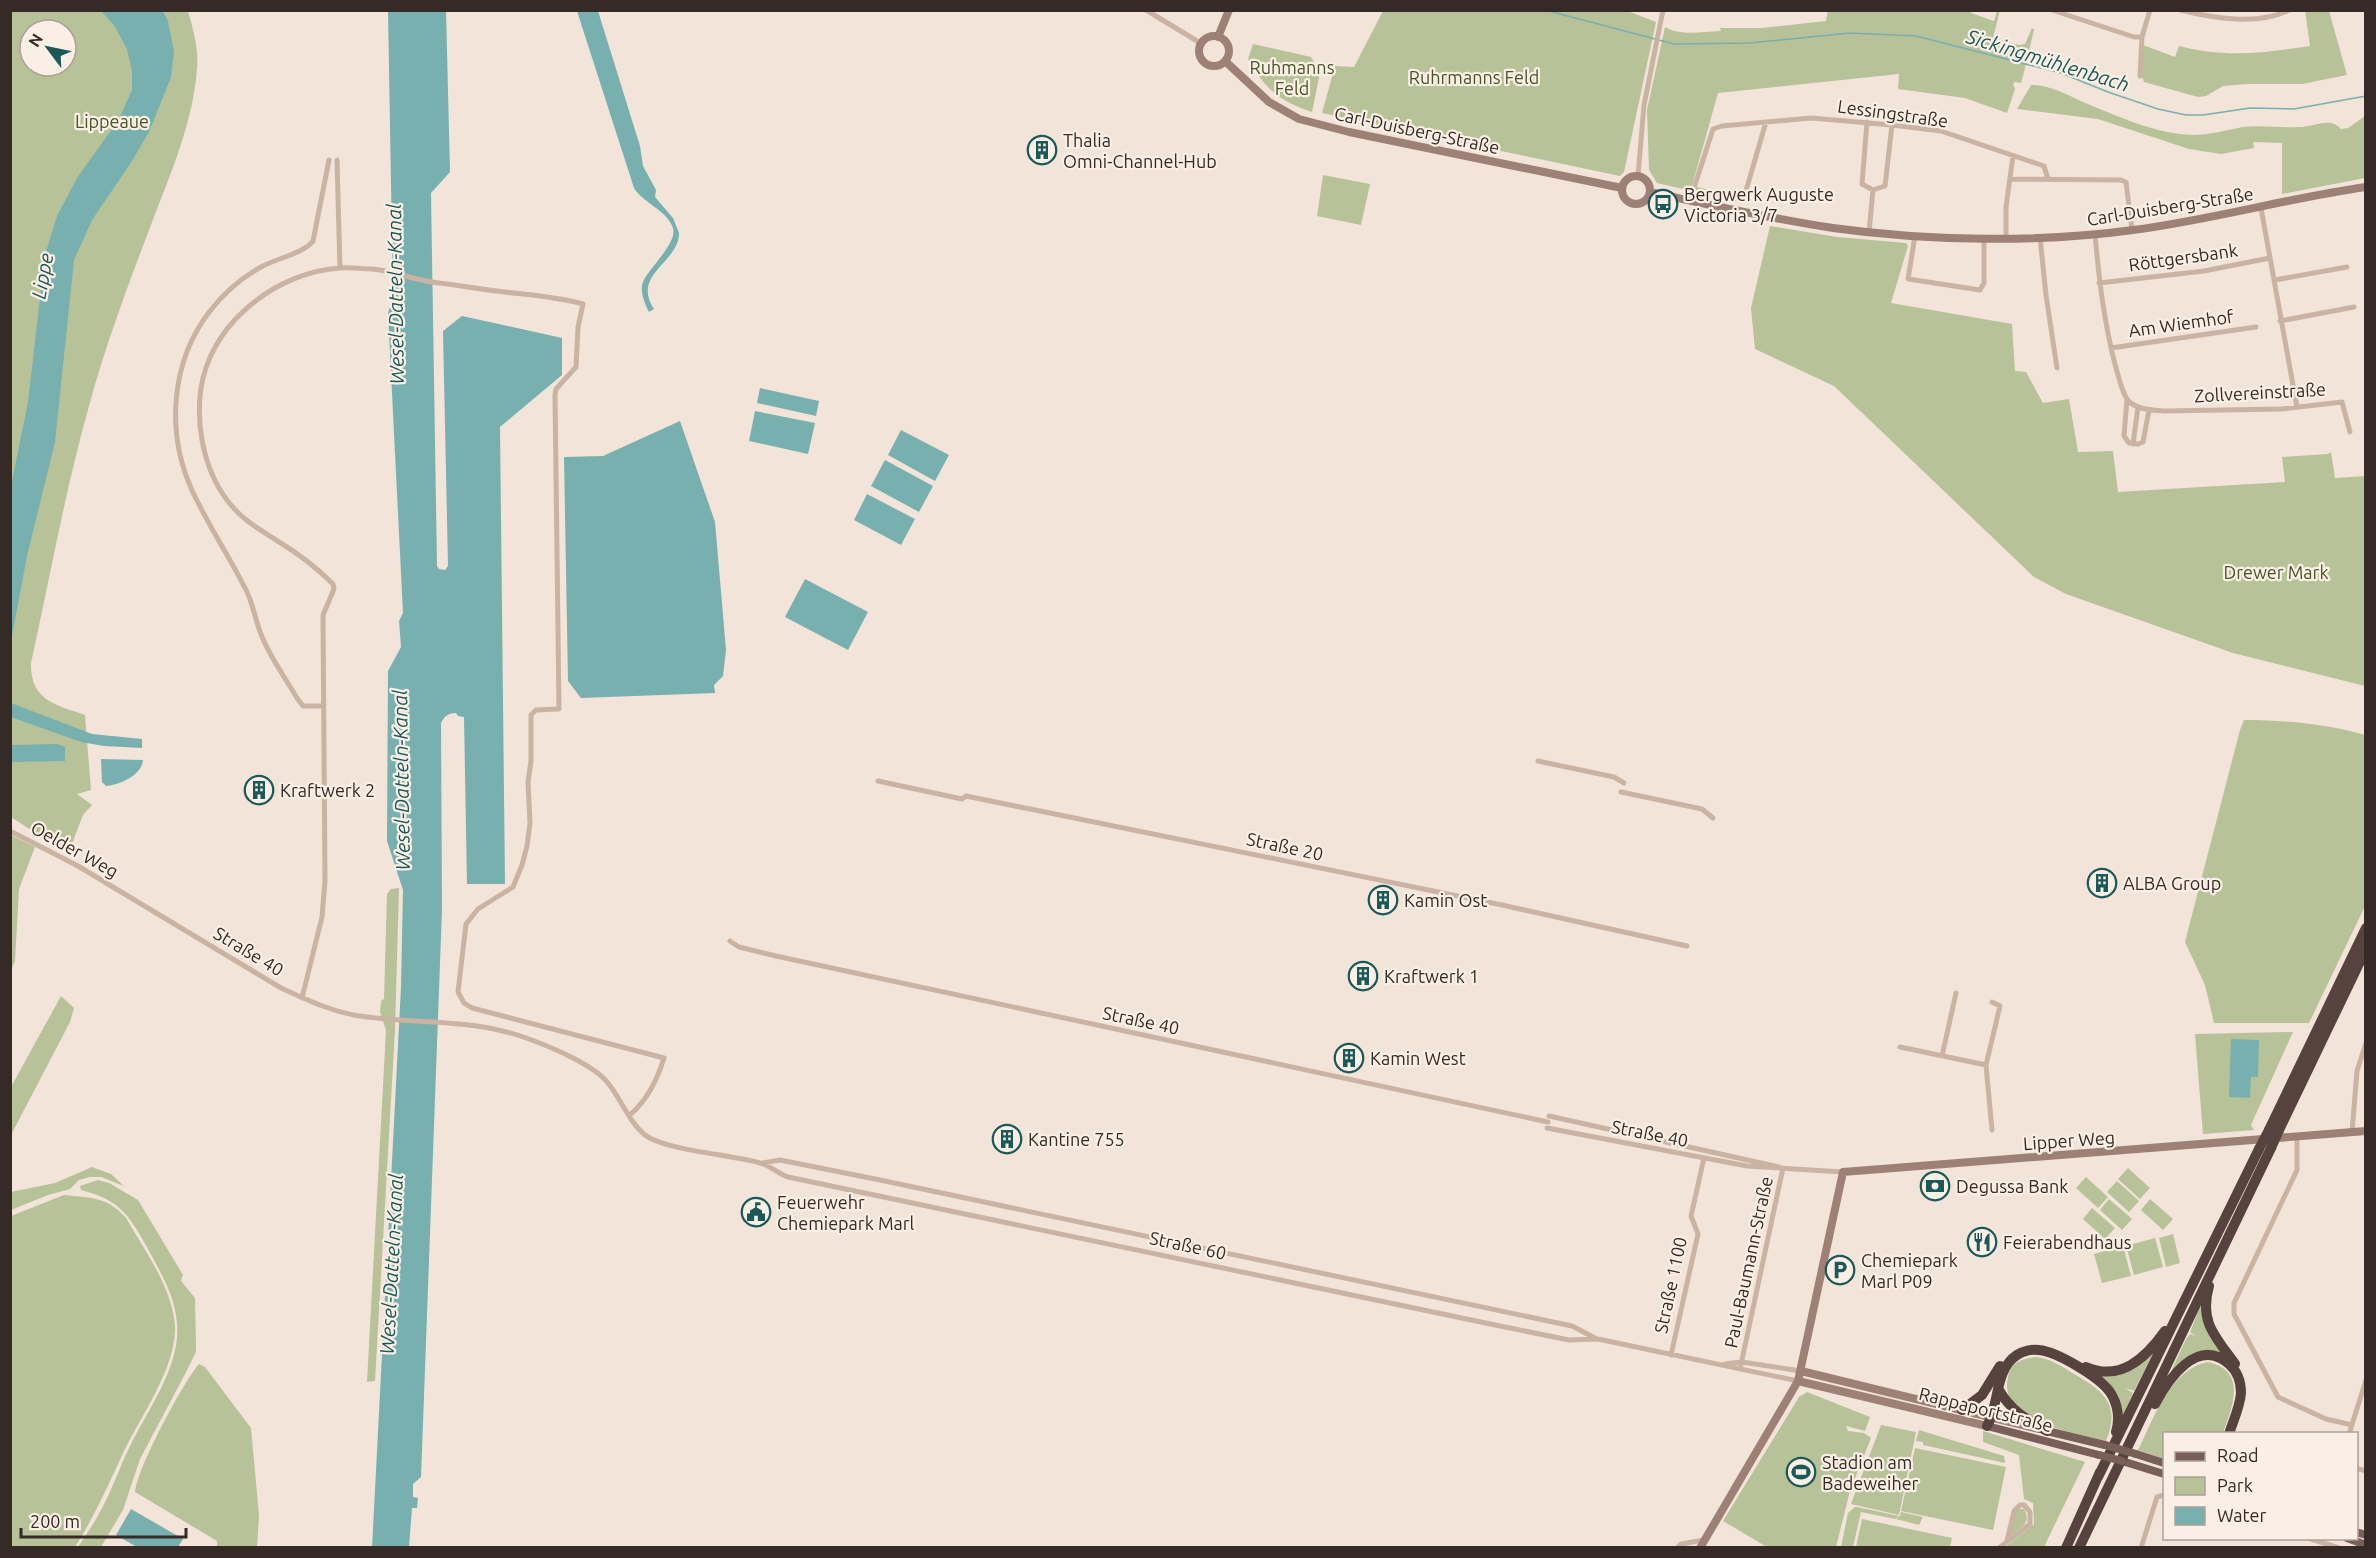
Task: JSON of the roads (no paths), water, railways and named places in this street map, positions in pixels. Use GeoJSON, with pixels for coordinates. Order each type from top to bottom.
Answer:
{"type":"FeatureCollection","features":[{"type":"Feature","properties":{"kind":"highway"},"geometry":{"type":"LineString","coordinates":[[2274,1130],[2366,928]]}},
{"type":"Feature","properties":{"kind":"highway"},"geometry":{"type":"LineString","coordinates":[[2098,1477],[2197,1277],[2366,949]]}},
{"type":"Feature","properties":{"kind":"highway"},"geometry":{"type":"LineString","coordinates":[[2235,1432],[2246,1398],[2243,1378],[2214,1335],[2205,1310],[2208,1288],[2265,1148]]}},
{"type":"Feature","properties":{"kind":"highway"},"geometry":{"type":"LineString","coordinates":[[2079,1548],[2225,1244]]}},
{"type":"Feature","properties":{"kind":"highway"},"geometry":{"type":"LineString","coordinates":[[1962,1410],[1982,1395],[2012,1352],[2031,1345],[2055,1350],[2083,1366],[2098,1371],[2116,1371],[2136,1363],[2161,1337],[2197,1277]]}},
{"type":"Feature","properties":{"kind":"highway"},"geometry":{"type":"LineString","coordinates":[[1988,1420],[2003,1372],[2010,1360],[2016,1355],[2032,1350],[2054,1354],[2102,1384],[2114,1400],[2118,1418],[2113,1442],[2066,1548]]}},
{"type":"Feature","properties":{"kind":"highway"},"geometry":{"type":"LineString","coordinates":[[2128,1444],[2139,1432],[2167,1382],[2184,1365],[2202,1356],[2216,1357],[2226,1361],[2238,1377],[2241,1394],[2230,1432]]}},
{"type":"Feature","properties":{"kind":"highway"},"geometry":{"type":"LineString","coordinates":[[1988,1420],[1998,1370]]}},
{"type":"Feature","properties":{"kind":"highway"},"geometry":{"type":"LineString","coordinates":[[1999,1390],[2007,1405],[2019,1415],[2047,1431]]}},
{"type":"Feature","properties":{"kind":"main road"},"geometry":{"type":"LineString","coordinates":[[1218,37],[1228,10]]}},
{"type":"Feature","properties":{"kind":"main road"},"geometry":{"type":"LineString","coordinates":[[1218,37],[1229,47],[1225,61],[1216,66],[1206,63],[1200,54],[1202,44],[1209,38],[1218,37]]}},
{"type":"Feature","properties":{"kind":"main road","name":"Carl-Duisberg-Straße"},"geometry":{"type":"LineString","coordinates":[[1225,61],[1269,102],[1299,119],[1349,132],[1622,188]]}},
{"type":"Feature","properties":{"kind":"main road"},"geometry":{"type":"LineString","coordinates":[[1638,176],[1648,182],[1650,192],[1645,200],[1634,204],[1625,198],[1622,188],[1626,180],[1638,176]]}},
{"type":"Feature","properties":{"kind":"main road","name":"Carl-Duisberg-Straße"},"geometry":{"type":"LineString","coordinates":[[1650,192],[1766,216],[1869,232],[1915,236],[2040,237],[2132,230],[2366,187]]}},
{"type":"Feature","properties":{"kind":"main road","name":"Lipper Weg"},"geometry":{"type":"LineString","coordinates":[[1843,1172],[2366,1131]]}},
{"type":"Feature","properties":{"kind":"main road"},"geometry":{"type":"LineString","coordinates":[[1700,1543],[1798,1381],[1843,1172]]}},
{"type":"Feature","properties":{"kind":"main road","name":"Rappaportstraße"},"geometry":{"type":"LineString","coordinates":[[1801,1371],[1962,1410],[2163,1474]]}},
{"type":"Feature","properties":{"kind":"main road","name":"Rappaportstraße"},"geometry":{"type":"LineString","coordinates":[[1798,1381],[2047,1431],[2163,1463]]}},
{"type":"Feature","properties":{"kind":"street"},"geometry":{"type":"LineString","coordinates":[[1146,10],[1202,44]]}},
{"type":"Feature","properties":{"kind":"street"},"geometry":{"type":"LineString","coordinates":[[1638,176],[1644,105],[1664,10]]}},
{"type":"Feature","properties":{"kind":"street"},"geometry":{"type":"LineString","coordinates":[[2052,10],[2134,37],[2142,37]]}},
{"type":"Feature","properties":{"kind":"street"},"geometry":{"type":"LineString","coordinates":[[2140,76],[2142,37],[2150,10]]}},
{"type":"Feature","properties":{"kind":"street"},"geometry":{"type":"LineString","coordinates":[[2181,10],[2231,19],[2281,15],[2289,10]]}},
{"type":"Feature","properties":{"kind":"street","name":"Lessingstraße"},"geometry":{"type":"LineString","coordinates":[[1695,185],[1713,129],[1722,126],[1811,118],[1941,131],[2044,166],[2048,179]]}},
{"type":"Feature","properties":{"kind":"street"},"geometry":{"type":"LineString","coordinates":[[1745,194],[1766,122]]}},
{"type":"Feature","properties":{"kind":"street"},"geometry":{"type":"LineString","coordinates":[[1867,122],[1862,184],[1873,190],[1885,186],[1892,125]]}},
{"type":"Feature","properties":{"kind":"street"},"geometry":{"type":"LineString","coordinates":[[2006,237],[2006,207],[2013,156]]}},
{"type":"Feature","properties":{"kind":"street"},"geometry":{"type":"LineString","coordinates":[[322,706],[303,706],[263,640],[248,593],[191,488],[178,441],[175,411],[183,361],[195,333],[209,311],[244,277],[276,260],[306,248],[313,241],[329,160]]}},
{"type":"Feature","properties":{"kind":"street"},"geometry":{"type":"LineString","coordinates":[[337,160],[340,268]]}},
{"type":"Feature","properties":{"kind":"street"},"geometry":{"type":"LineString","coordinates":[[2010,179],[2126,182],[2132,230]]}},
{"type":"Feature","properties":{"kind":"street"},"geometry":{"type":"LineString","coordinates":[[1869,232],[1873,190]]}},
{"type":"Feature","properties":{"kind":"street"},"geometry":{"type":"LineString","coordinates":[[2260,208],[2297,407]]}},
{"type":"Feature","properties":{"kind":"street"},"geometry":{"type":"LineString","coordinates":[[2096,234],[2099,283],[2111,348],[2127,399],[2124,436],[2129,443],[2140,444],[2145,438],[2149,410]]}},
{"type":"Feature","properties":{"kind":"street"},"geometry":{"type":"LineString","coordinates":[[1915,236],[1908,279],[1980,290],[1984,283],[1984,237]]}},
{"type":"Feature","properties":{"kind":"street"},"geometry":{"type":"LineString","coordinates":[[2040,237],[2057,368]]}},
{"type":"Feature","properties":{"kind":"street","name":"Röttgersbank"},"geometry":{"type":"LineString","coordinates":[[2099,283],[2204,271],[2270,258]]}},
{"type":"Feature","properties":{"kind":"street"},"geometry":{"type":"LineString","coordinates":[[2275,280],[2347,267]]}},
{"type":"Feature","properties":{"kind":"street"},"geometry":{"type":"LineString","coordinates":[[302,998],[322,917],[324,881],[323,615],[334,589],[333,584],[276,540],[256,529],[226,500],[218,487],[204,448],[199,411],[200,392],[212,356],[221,339],[253,303],[304,275],[340,268],[381,270],[436,283],[552,297],[583,304],[578,327],[576,367],[556,389],[555,395],[559,709],[536,710],[531,715],[528,782],[530,824],[525,856],[513,887],[478,909],[466,924],[458,992],[464,1003],[472,1008],[664,1058],[647,1098],[630,1115]]}},
{"type":"Feature","properties":{"kind":"street"},"geometry":{"type":"LineString","coordinates":[[2280,321],[2354,307]]}},
{"type":"Feature","properties":{"kind":"street","name":"Am Wiemhof"},"geometry":{"type":"LineString","coordinates":[[2111,348],[2256,327]]}},
{"type":"Feature","properties":{"kind":"street","name":"Zollvereinstraße"},"geometry":{"type":"LineString","coordinates":[[2127,399],[2138,407],[2149,410],[2297,407],[2342,402],[2350,432]]}},
{"type":"Feature","properties":{"kind":"street"},"geometry":{"type":"LineString","coordinates":[[2133,444],[2138,407]]}},
{"type":"Feature","properties":{"kind":"street"},"geometry":{"type":"LineString","coordinates":[[1538,761],[1614,777],[1624,783]]}},
{"type":"Feature","properties":{"kind":"street","name":"Straße 20"},"geometry":{"type":"LineString","coordinates":[[878,781],[962,799],[966,796],[1491,903],[1687,946]]}},
{"type":"Feature","properties":{"kind":"street"},"geometry":{"type":"LineString","coordinates":[[1621,792],[1702,809],[1713,818]]}},
{"type":"Feature","properties":{"kind":"street","name":"Oelder Weg"},"geometry":{"type":"LineString","coordinates":[[10,831],[78,866],[125,894]]}},
{"type":"Feature","properties":{"kind":"street","name":"Straße 40"},"geometry":{"type":"LineString","coordinates":[[125,894],[281,988],[328,1008],[366,1017],[495,1028],[530,1039],[593,1070],[607,1081],[630,1115]]}},
{"type":"Feature","properties":{"kind":"street","name":"Straße 40"},"geometry":{"type":"LineString","coordinates":[[730,941],[739,947],[776,956],[1548,1122],[1704,1159],[1748,1163]]}},
{"type":"Feature","properties":{"kind":"street"},"geometry":{"type":"LineString","coordinates":[[1942,1056],[1956,993]]}},
{"type":"Feature","properties":{"kind":"street"},"geometry":{"type":"LineString","coordinates":[[1992,1002],[2000,1006],[1986,1065],[1992,1130]]}},
{"type":"Feature","properties":{"kind":"street"},"geometry":{"type":"LineString","coordinates":[[2352,1132],[2356,1083],[2366,1043]]}},
{"type":"Feature","properties":{"kind":"street"},"geometry":{"type":"LineString","coordinates":[[1899,1047],[1986,1065]]}},
{"type":"Feature","properties":{"kind":"street","name":"Straße 60"},"geometry":{"type":"LineString","coordinates":[[630,1115],[647,1136],[670,1145],[763,1163],[788,1177],[1569,1340],[1598,1339],[1717,1364]]}},
{"type":"Feature","properties":{"kind":"street"},"geometry":{"type":"LineString","coordinates":[[1548,1122],[1705,1150],[1748,1163]]}},
{"type":"Feature","properties":{"kind":"street"},"geometry":{"type":"LineString","coordinates":[[2297,1137],[2297,1170],[2234,1303],[2234,1314],[2278,1397],[2326,1419],[2352,1425]]}},
{"type":"Feature","properties":{"kind":"street","name":"Straße 1100"},"geometry":{"type":"LineString","coordinates":[[1671,1355],[1698,1234],[1691,1216],[1705,1150]]}},
{"type":"Feature","properties":{"kind":"street"},"geometry":{"type":"LineString","coordinates":[[763,1163],[780,1160],[880,1180],[1572,1326],[1598,1339]]}},
{"type":"Feature","properties":{"kind":"street","name":"Paul-Baumann-Straße"},"geometry":{"type":"LineString","coordinates":[[1748,1163],[1843,1172]]}},
{"type":"Feature","properties":{"kind":"street","name":"Paul-Baumann-Straße"},"geometry":{"type":"LineString","coordinates":[[1740,1369],[1783,1168]]}},
{"type":"Feature","properties":{"kind":"street","name":"Paul-Baumann-Straße"},"geometry":{"type":"LineString","coordinates":[[1717,1364],[1742,1362],[1801,1371]]}},
{"type":"Feature","properties":{"kind":"street","name":"Paul-Baumann-Straße"},"geometry":{"type":"LineString","coordinates":[[1717,1364],[1798,1381]]}},
{"type":"Feature","properties":{"kind":"street"},"geometry":{"type":"LineString","coordinates":[[2350,1432],[2366,1380]]}},
{"type":"Feature","properties":{"kind":"street"},"geometry":{"type":"LineString","coordinates":[[2141,1548],[2157,1497],[2163,1495]]}},
{"type":"Feature","properties":{"kind":"street"},"geometry":{"type":"LineString","coordinates":[[1999,1548],[2030,1524],[2030,1512],[2024,1505],[2020,1505],[2014,1511],[2007,1541]]}},
{"type":"Feature","properties":{"kind":"street"},"geometry":{"type":"LineString","coordinates":[[2311,1540],[2339,1548]]}},
{"type":"Feature","properties":{"kind":"street"},"geometry":{"type":"LineString","coordinates":[[1677,1548],[1681,1544],[1700,1543]]}},
{"type":"Feature","properties":{"kind":"street"},"geometry":{"type":"LineString","coordinates":[[1685,1548],[1700,1543]]}},
{"type":"Feature","properties":{"kind":"water","name":"Wesel-Datteln-Kanal"},"geometry":{"type":"Polygon","coordinates":[[[446,10],[450,172],[431,193],[437,566],[439,569],[445,570],[448,566],[443,331],[462,316],[562,338],[562,375],[500,427],[505,884],[467,884],[464,717],[456,713],[451,714],[441,723],[442,909],[421,1477],[413,1484],[413,1497],[418,1498],[417,1508],[412,1508],[409,1547],[372,1548],[401,987],[403,890],[387,841],[388,671],[401,647],[399,621],[403,613],[388,313],[393,298],[388,11],[446,10]]]}},
{"type":"Feature","properties":{"kind":"water"},"geometry":{"type":"Polygon","coordinates":[[[101,11],[163,11],[168,21],[174,52],[171,77],[149,132],[92,220],[74,260],[55,442],[27,556],[11,641],[11,486],[28,402],[45,255],[57,216],[77,178],[119,119],[132,90],[132,71],[127,49],[114,25],[101,11]]]}},
{"type":"Feature","properties":{"kind":"water"},"geometry":{"type":"Polygon","coordinates":[[[577,11],[598,11],[640,146],[643,166],[656,190],[655,197],[673,218],[679,233],[672,253],[652,277],[648,287],[648,297],[654,309],[649,312],[642,285],[671,242],[673,228],[666,216],[634,188],[577,11]]]}},
{"type":"Feature","properties":{"kind":"water"},"geometry":{"type":"Polygon","coordinates":[[[760,388],[819,401],[816,416],[757,403],[760,388]]]}},
{"type":"Feature","properties":{"kind":"water"},"geometry":{"type":"Polygon","coordinates":[[[755,411],[815,423],[808,454],[749,441],[755,411]]]}},
{"type":"Feature","properties":{"kind":"water"},"geometry":{"type":"Polygon","coordinates":[[[680,421],[715,522],[726,650],[723,676],[714,685],[715,693],[581,698],[568,681],[564,457],[603,456],[680,421]]]}},
{"type":"Feature","properties":{"kind":"water"},"geometry":{"type":"Polygon","coordinates":[[[901,430],[949,455],[935,481],[888,455],[901,430]]]}},
{"type":"Feature","properties":{"kind":"water"},"geometry":{"type":"Polygon","coordinates":[[[885,460],[933,486],[919,512],[871,486],[885,460]]]}},
{"type":"Feature","properties":{"kind":"water"},"geometry":{"type":"Polygon","coordinates":[[[867,494],[915,519],[901,545],[854,520],[867,494]]]}},
{"type":"Feature","properties":{"kind":"water"},"geometry":{"type":"Polygon","coordinates":[[[805,579],[868,612],[848,650],[785,617],[805,579]]]}},
{"type":"Feature","properties":{"kind":"water"},"geometry":{"type":"Polygon","coordinates":[[[11,703],[92,734],[142,739],[142,748],[81,742],[11,717],[11,703]]]}},
{"type":"Feature","properties":{"kind":"water"},"geometry":{"type":"Polygon","coordinates":[[[57,744],[65,747],[65,761],[11,762],[11,745],[57,744]]]}},
{"type":"Feature","properties":{"kind":"water"},"geometry":{"type":"Polygon","coordinates":[[[101,759],[143,760],[135,775],[118,784],[106,786],[102,782],[101,759]]]}},
{"type":"Feature","properties":{"kind":"water"},"geometry":{"type":"Polygon","coordinates":[[[2231,1039],[2259,1040],[2258,1077],[2251,1077],[2250,1098],[2229,1097],[2231,1039]]]}},
{"type":"Feature","properties":{"kind":"water"},"geometry":{"type":"Polygon","coordinates":[[[131,1509],[183,1539],[178,1547],[137,1547],[116,1535],[131,1509]]]}},
{"type":"Feature","properties":{"kind":"waterway","name":"Sickingmühlenbach"},"geometry":{"type":"LineString","coordinates":[[1545,10],[1674,44],[1749,43],[1850,33],[1916,36],[2061,73],[2158,109],[2186,115],[2203,115],[2250,108],[2294,109],[2366,96]]}},
{"type":"Feature","properties":{"kind":"place","name":"Thalia Omni-Channel-Hub"},"geometry":{"type":"Point","coordinates":[1042,150]}},
{"type":"Feature","properties":{"kind":"place","name":"Bergwerk Auguste Victoria 3/7"},"geometry":{"type":"Point","coordinates":[1663,204]}},
{"type":"Feature","properties":{"kind":"place","name":"Kraftwerk 2"},"geometry":{"type":"Point","coordinates":[259,790]}},
{"type":"Feature","properties":{"kind":"place","name":"ALBA Group"},"geometry":{"type":"Point","coordinates":[2102,883]}},
{"type":"Feature","properties":{"kind":"place","name":"Kamin Ost"},"geometry":{"type":"Point","coordinates":[1383,900]}},
{"type":"Feature","properties":{"kind":"place","name":"Kraftwerk 1"},"geometry":{"type":"Point","coordinates":[1363,976]}},
{"type":"Feature","properties":{"kind":"place","name":"Kamin West"},"geometry":{"type":"Point","coordinates":[1349,1058]}},
{"type":"Feature","properties":{"kind":"place","name":"Kantine 755"},"geometry":{"type":"Point","coordinates":[1007,1139]}},
{"type":"Feature","properties":{"kind":"place","name":"Degussa Bank"},"geometry":{"type":"Point","coordinates":[1935,1186]}},
{"type":"Feature","properties":{"kind":"place","name":"Feuerwehr Chemiepark Marl"},"geometry":{"type":"Point","coordinates":[756,1212]}},
{"type":"Feature","properties":{"kind":"place","name":"Feierabendhaus"},"geometry":{"type":"Point","coordinates":[1982,1242]}},
{"type":"Feature","properties":{"kind":"place","name":"Chemiepark Marl P09"},"geometry":{"type":"Point","coordinates":[1840,1270]}},
{"type":"Feature","properties":{"kind":"place","name":"Stadion am Badeweiher"},"geometry":{"type":"Point","coordinates":[1801,1472]}},
{"type":"Feature","properties":{"kind":"park label","name":"Ruhmanns Feld"},"geometry":{"type":"Point","coordinates":[1292,77]}},
{"type":"Feature","properties":{"kind":"park label","name":"Ruhrmanns Feld"},"geometry":{"type":"Point","coordinates":[1474,77]}},
{"type":"Feature","properties":{"kind":"park label","name":"Lippeaue"},"geometry":{"type":"Point","coordinates":[112,121]}},
{"type":"Feature","properties":{"kind":"park label","name":"Drewer Mark"},"geometry":{"type":"Point","coordinates":[2276,572]}},
{"type":"Feature","properties":{"kind":"water label","name":"Lippe"},"geometry":{"type":"Point","coordinates":[42,276]}}]}
